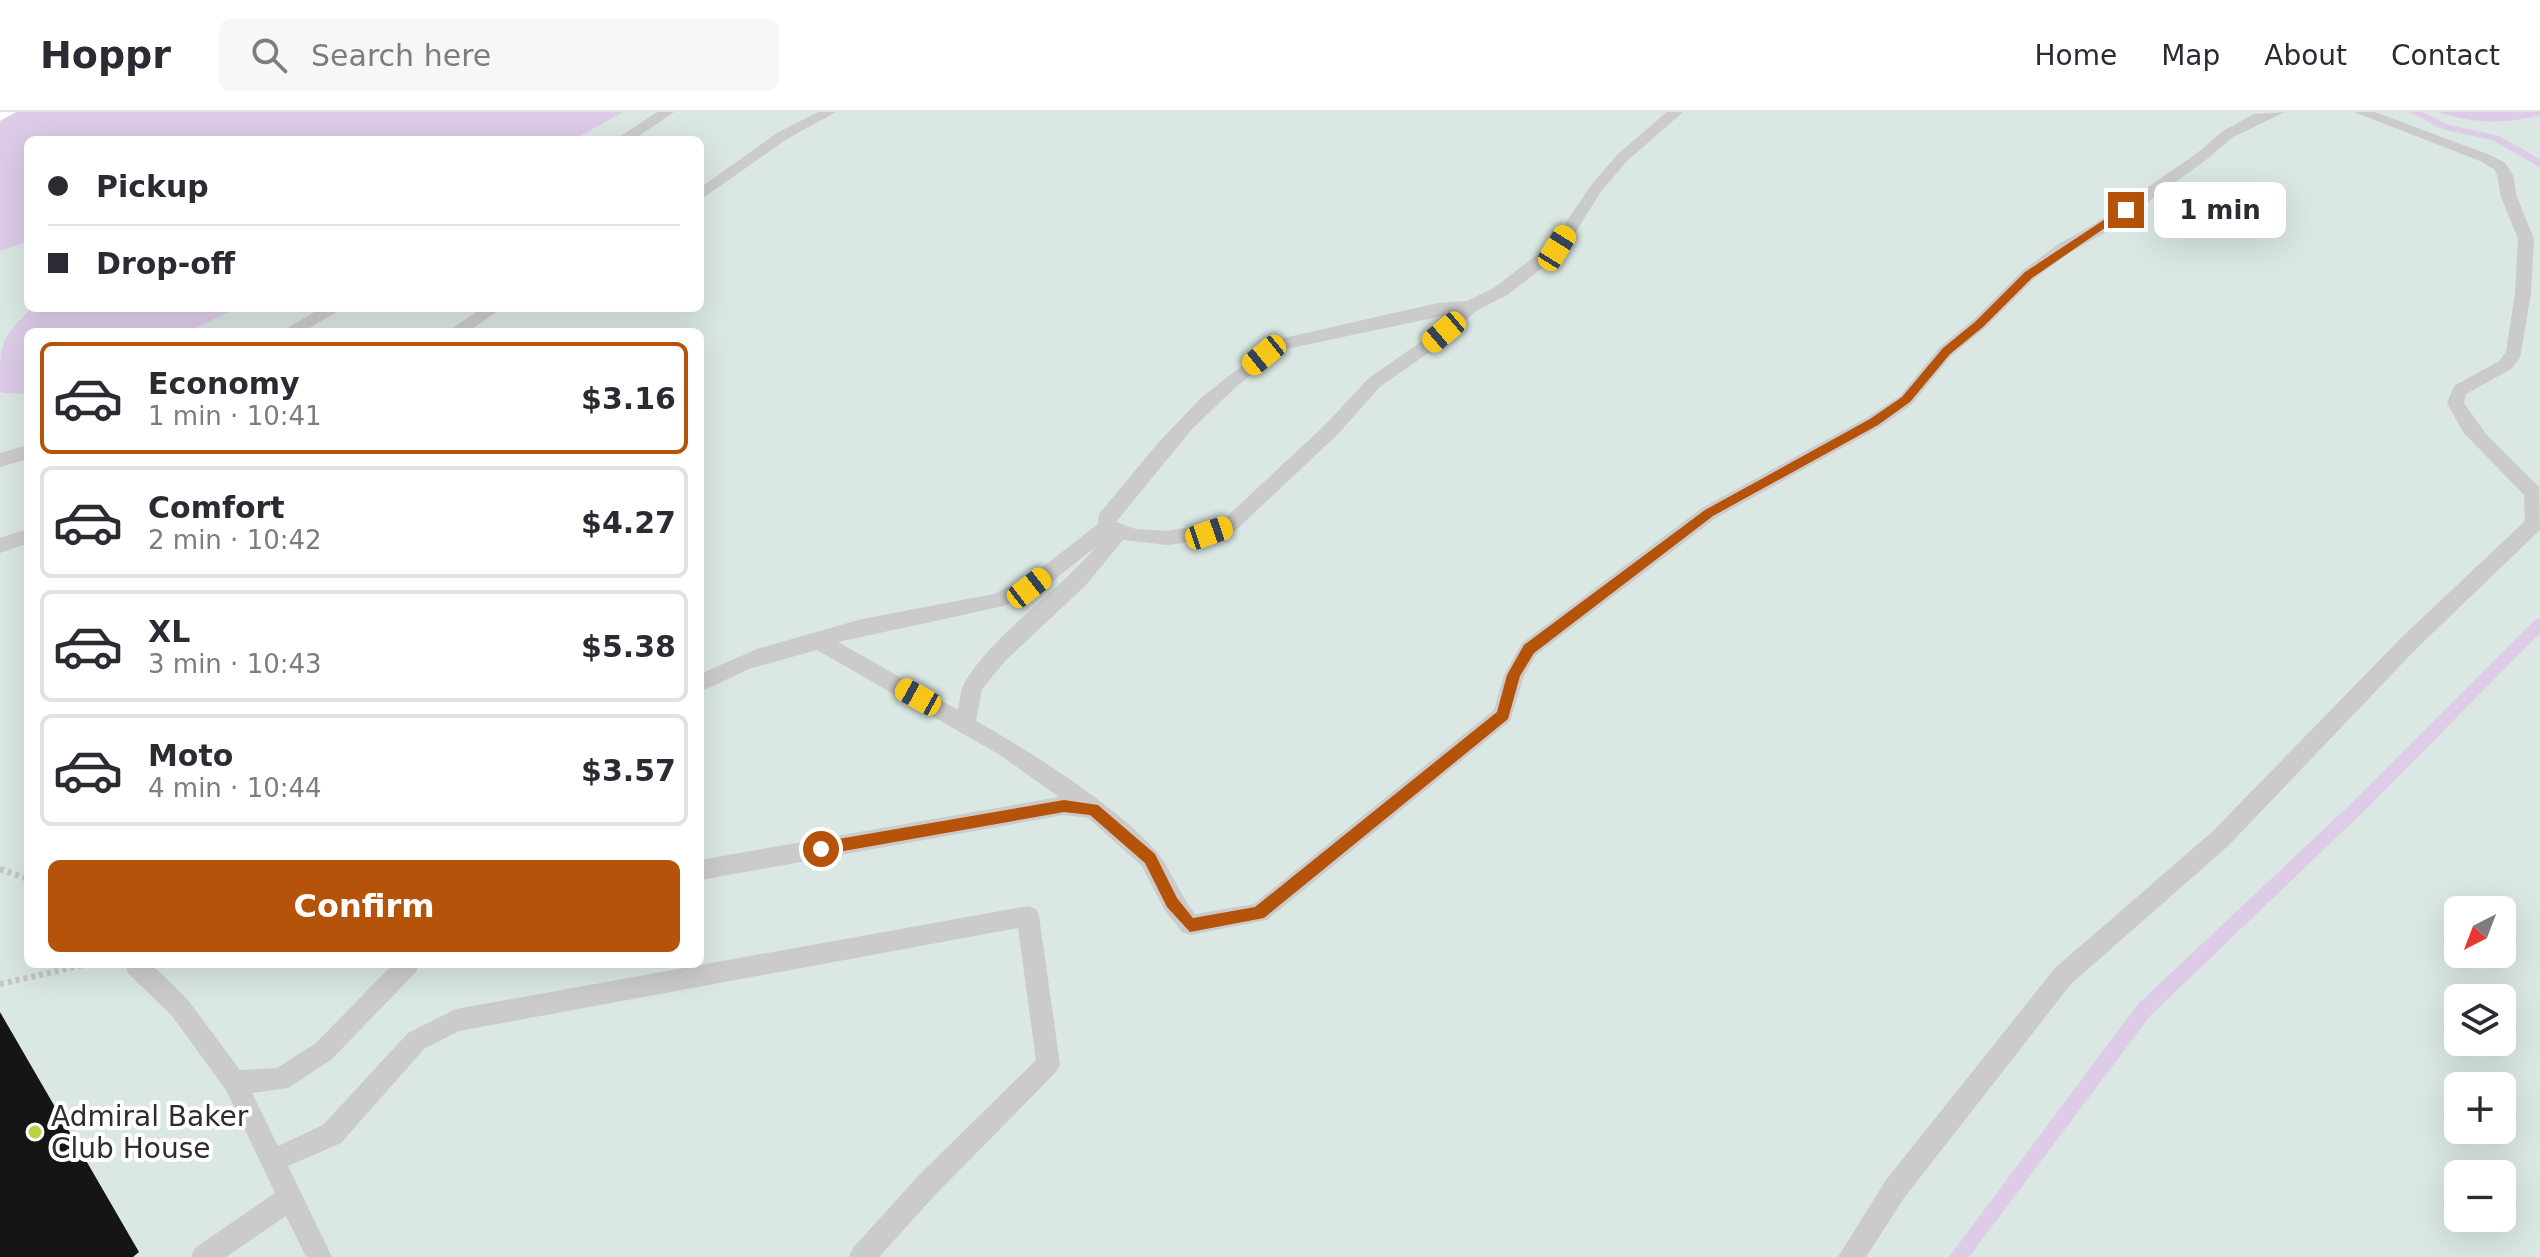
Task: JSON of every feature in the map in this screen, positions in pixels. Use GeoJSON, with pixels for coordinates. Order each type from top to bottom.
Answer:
{"type":"FeatureCollection","features":[{"type":"Feature","properties":{"kind":"lane"},"geometry":{"type":"LineString","coordinates":[[628,136],[667,112]]}},
{"type":"Feature","properties":{"kind":"lane"},"geometry":{"type":"LineString","coordinates":[[704,192],[782,136],[829,112]]}},
{"type":"Feature","properties":{"kind":"lane"},"geometry":{"type":"LineString","coordinates":[[1470,307],[1438,309],[1281,344],[1208,403],[1106,519],[1114,529],[1131,536],[1209,533],[1228,526],[1331,430],[1375,382],[1428,345],[1470,307],[1501,291],[1557,248],[1597,187],[1623,157],[1676,112]]}},
{"type":"Feature","properties":{"kind":"lane"},"geometry":{"type":"LineString","coordinates":[[819,641],[965,723],[1093,809],[1150,859],[1172,902],[1190,925],[1259,913],[1503,715],[1514,675],[1529,649],[1709,513],[1874,422],[1906,400],[1946,351],[1979,324],[2028,275],[2063,249],[2114,219],[2228,134],[2259,117],[2278,112]]}},
{"type":"Feature","properties":{"kind":"lane"},"geometry":{"type":"LineString","coordinates":[[1851,1257],[1895,1189],[2063,976],[2220,839],[2409,643],[2534,524],[2536,507],[2533,492],[2469,425],[2457,410],[2456,402],[2460,390],[2505,365],[2514,354],[2523,293],[2526,239],[2509,197],[2505,175],[2500,166],[2485,158],[2361,112]]}},
{"type":"Feature","properties":{"kind":"lane"},"geometry":{"type":"LineString","coordinates":[[297,328],[327,312]]}},
{"type":"Feature","properties":{"kind":"lane"},"geometry":{"type":"LineString","coordinates":[[462,328],[488,312]]}},
{"type":"Feature","properties":{"kind":"lane"},"geometry":{"type":"LineString","coordinates":[[0,460],[24,453]]}},
{"type":"Feature","properties":{"kind":"lane"},"geometry":{"type":"LineString","coordinates":[[704,681],[722,670],[819,641],[848,628],[947,613],[997,601],[1029,588],[1114,529]]}},
{"type":"Feature","properties":{"kind":"lane"},"geometry":{"type":"LineString","coordinates":[[965,723],[973,686],[999,654],[1078,581],[1114,529]]}},
{"type":"Feature","properties":{"kind":"lane"},"geometry":{"type":"LineString","coordinates":[[0,546],[24,537]]}},
{"type":"Feature","properties":{"kind":"lane"},"geometry":{"type":"LineString","coordinates":[[704,869],[1064,806],[1093,809]]}},
{"type":"Feature","properties":{"kind":"lane"},"geometry":{"type":"LineString","coordinates":[[272,1161],[332,1134],[416,1041],[456,1020],[1028,916],[1048,1064],[928,1184],[862,1257]]}},
{"type":"Feature","properties":{"kind":"lane"},"geometry":{"type":"LineString","coordinates":[[139,968],[180,1008],[234,1082],[319,1257]]}},
{"type":"Feature","properties":{"kind":"lane"},"geometry":{"type":"LineString","coordinates":[[234,1082],[280,1080],[324,1051],[404,968]]}},
{"type":"Feature","properties":{"kind":"lane"},"geometry":{"type":"LineString","coordinates":[[204,1257],[290,1198]]}},
{"type":"Feature","properties":{"kind":"path"},"geometry":{"type":"LineString","coordinates":[[0,869],[24,878]]}},
{"type":"Feature","properties":{"kind":"path"},"geometry":{"type":"LineString","coordinates":[[0,984],[70,968]]}},
{"type":"Feature","properties":{"kind":"shaded area"},"geometry":{"type":"Polygon","coordinates":[[[16,112],[623,112],[580,136],[24,136],[24,242],[0,251],[0,121],[16,112]]]}},
{"type":"Feature","properties":{"kind":"shaded area"},"geometry":{"type":"Polygon","coordinates":[[[84,112],[2540,112],[2540,1257],[0,1257],[0,162],[24,147],[24,312],[704,312],[704,136],[44,136],[84,112]]]}},
{"type":"Feature","properties":{"kind":"shaded area"},"geometry":{"type":"Polygon","coordinates":[[[2438,112],[2540,112],[2540,115],[2489,121],[2438,112]]]}},
{"type":"Feature","properties":{"kind":"shaded area"},"geometry":{"type":"Polygon","coordinates":[[[28,312],[229,312],[195,328],[24,328],[24,394],[0,391],[2,352],[14,327],[28,312]]]}},
{"type":"Feature","properties":{"kind":"building","name":"Admiral Baker Club House"},"geometry":{"type":"Polygon","coordinates":[[[0,1012],[139,1252],[133,1257],[0,1257],[0,1012]]]}},
{"type":"Feature","properties":{"kind":"waterway"},"geometry":{"type":"LineString","coordinates":[[2414,112],[2446,127],[2495,138],[2540,164]]}},
{"type":"Feature","properties":{"kind":"waterway"},"geometry":{"type":"LineString","coordinates":[[1958,1257],[2144,1010],[2361,804],[2540,624]]}},
{"type":"Feature","properties":{"kind":"place","name":"Admiral Baker Club House"},"geometry":{"type":"Point","coordinates":[35,1132]}},
{"type":"Feature","properties":{"kind":"route"},"geometry":{"type":"LineString","coordinates":[[821,849],[1064,806],[1093,809],[1150,859],[1172,902],[1190,925],[1259,913],[1503,715],[1514,675],[1529,649],[1709,513],[1874,422],[1906,400],[1946,351],[1979,324],[2028,275],[2126,210]]}}]}
